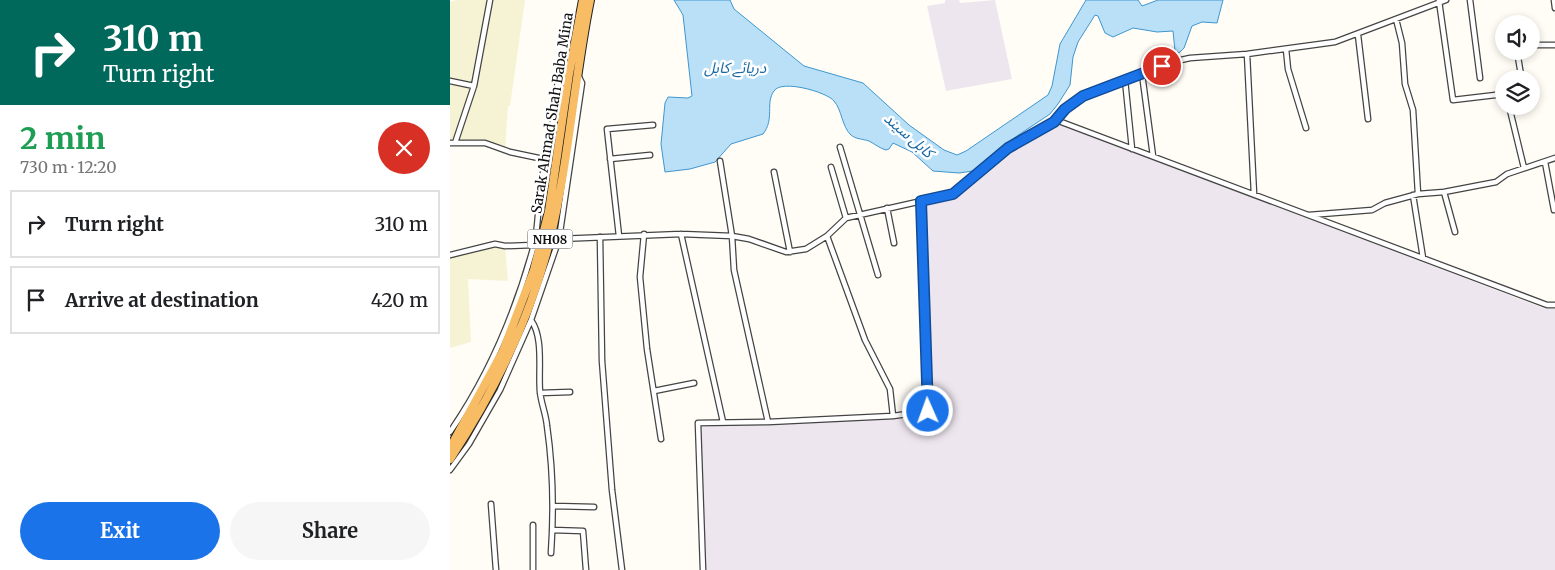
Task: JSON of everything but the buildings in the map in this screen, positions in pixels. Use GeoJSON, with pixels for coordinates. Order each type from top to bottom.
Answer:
{"type":"FeatureCollection","features":[{"type":"Feature","properties":{"kind":"highway","name":"Sarak Ahmad Shah Baba Mina"},"geometry":{"type":"LineString","coordinates":[[450,448],[489,380],[518,304],[534,270],[549,212],[573,74],[583,0]]}},
{"type":"Feature","properties":{"kind":"highway","name":"NH08"},"geometry":{"type":"LineString","coordinates":[[450,460],[493,387],[534,302],[556,210],[573,74],[590,0]]}},
{"type":"Feature","properties":{"kind":"street"},"geometry":{"type":"LineString","coordinates":[[490,0],[474,86],[453,143],[485,143],[510,152],[548,160]]}},
{"type":"Feature","properties":{"kind":"street"},"geometry":{"type":"LineString","coordinates":[[559,239],[644,234],[732,236],[790,252],[806,250],[826,236],[846,218],[953,194],[1008,148],[1056,120],[1065,109],[1083,96],[1172,62],[1190,58],[1247,54],[1335,42],[1358,35],[1439,1],[1446,0]]}},
{"type":"Feature","properties":{"kind":"street"},"geometry":{"type":"LineString","coordinates":[[1470,0],[1480,78]]}},
{"type":"Feature","properties":{"kind":"street"},"geometry":{"type":"LineString","coordinates":[[1554,0],[1555,8]]}},
{"type":"Feature","properties":{"kind":"street"},"geometry":{"type":"LineString","coordinates":[[1439,1],[1453,100],[1495,95]]}},
{"type":"Feature","properties":{"kind":"street"},"geometry":{"type":"LineString","coordinates":[[1396,19],[1402,43],[1406,84],[1414,119],[1418,194]]}},
{"type":"Feature","properties":{"kind":"street"},"geometry":{"type":"LineString","coordinates":[[1358,35],[1368,120]]}},
{"type":"Feature","properties":{"kind":"street"},"geometry":{"type":"LineString","coordinates":[[1540,45],[1555,45]]}},
{"type":"Feature","properties":{"kind":"street"},"geometry":{"type":"LineString","coordinates":[[1286,49],[1288,69],[1306,128]]}},
{"type":"Feature","properties":{"kind":"street"},"geometry":{"type":"LineString","coordinates":[[1247,54],[1254,194]]}},
{"type":"Feature","properties":{"kind":"street"},"geometry":{"type":"LineString","coordinates":[[450,470],[469,444],[500,390],[531,320],[534,302],[559,239],[582,83],[573,74],[558,80],[548,160],[544,167],[540,210],[534,245],[518,304]]}},
{"type":"Feature","properties":{"kind":"street"},"geometry":{"type":"LineString","coordinates":[[1142,74],[1153,156]]}},
{"type":"Feature","properties":{"kind":"street"},"geometry":{"type":"LineString","coordinates":[[1125,80],[1132,148]]}},
{"type":"Feature","properties":{"kind":"street"},"geometry":{"type":"LineString","coordinates":[[450,81],[474,86]]}},
{"type":"Feature","properties":{"kind":"street"},"geometry":{"type":"LineString","coordinates":[[1511,115],[1524,168]]}},
{"type":"Feature","properties":{"kind":"street"},"geometry":{"type":"LineString","coordinates":[[1056,120],[1547,305],[1555,305]]}},
{"type":"Feature","properties":{"kind":"street"},"geometry":{"type":"LineString","coordinates":[[619,236],[607,129],[653,124]]}},
{"type":"Feature","properties":{"kind":"street"},"geometry":{"type":"LineString","coordinates":[[840,146],[878,275]]}},
{"type":"Feature","properties":{"kind":"street"},"geometry":{"type":"LineString","coordinates":[[610,159],[650,155]]}},
{"type":"Feature","properties":{"kind":"street"},"geometry":{"type":"LineString","coordinates":[[1308,215],[1372,210],[1413,195],[1444,192],[1496,182],[1524,168],[1555,158]]}},
{"type":"Feature","properties":{"kind":"street"},"geometry":{"type":"LineString","coordinates":[[720,161],[732,236],[734,270],[768,422]]}},
{"type":"Feature","properties":{"kind":"street"},"geometry":{"type":"LineString","coordinates":[[1545,162],[1554,210]]}},
{"type":"Feature","properties":{"kind":"street"},"geometry":{"type":"LineString","coordinates":[[831,167],[846,218]]}},
{"type":"Feature","properties":{"kind":"street"},"geometry":{"type":"LineString","coordinates":[[774,172],[790,252]]}},
{"type":"Feature","properties":{"kind":"street"},"geometry":{"type":"LineString","coordinates":[[1444,192],[1455,232]]}},
{"type":"Feature","properties":{"kind":"street"},"geometry":{"type":"LineString","coordinates":[[1413,195],[1424,258]]}},
{"type":"Feature","properties":{"kind":"street"},"geometry":{"type":"LineString","coordinates":[[703,570],[698,425],[700,422],[768,422],[893,416],[928,411],[921,201]]}},
{"type":"Feature","properties":{"kind":"street"},"geometry":{"type":"LineString","coordinates":[[887,208],[894,242]]}},
{"type":"Feature","properties":{"kind":"street"},"geometry":{"type":"LineString","coordinates":[[644,234],[640,277],[647,348],[661,439]]}},
{"type":"Feature","properties":{"kind":"street"},"geometry":{"type":"LineString","coordinates":[[681,234],[723,422]]}},
{"type":"Feature","properties":{"kind":"street"},"geometry":{"type":"LineString","coordinates":[[826,236],[865,340],[890,390],[893,416]]}},
{"type":"Feature","properties":{"kind":"street"},"geometry":{"type":"LineString","coordinates":[[600,237],[602,361],[612,490],[622,570]]}},
{"type":"Feature","properties":{"kind":"street"},"geometry":{"type":"LineString","coordinates":[[450,255],[495,244],[505,246],[534,245]]}},
{"type":"Feature","properties":{"kind":"street"},"geometry":{"type":"LineString","coordinates":[[531,320],[537,331],[540,394],[547,425],[554,506],[551,553]]}},
{"type":"Feature","properties":{"kind":"street"},"geometry":{"type":"LineString","coordinates":[[451,429],[506,336]]}},
{"type":"Feature","properties":{"kind":"street"},"geometry":{"type":"LineString","coordinates":[[654,391],[694,383]]}},
{"type":"Feature","properties":{"kind":"street"},"geometry":{"type":"LineString","coordinates":[[540,394],[570,392]]}},
{"type":"Feature","properties":{"kind":"street"},"geometry":{"type":"LineString","coordinates":[[491,504],[496,570]]}},
{"type":"Feature","properties":{"kind":"street"},"geometry":{"type":"LineString","coordinates":[[554,506],[594,508]]}},
{"type":"Feature","properties":{"kind":"street"},"geometry":{"type":"LineString","coordinates":[[533,525],[533,570]]}},
{"type":"Feature","properties":{"kind":"street"},"geometry":{"type":"LineString","coordinates":[[552,530],[584,531],[586,570]]}},
{"type":"Feature","properties":{"kind":"shaded area"},"geometry":{"type":"Polygon","coordinates":[[[456,0],[525,0],[510,106],[508,106],[505,151],[489,143],[450,143],[450,2],[456,0]]]}},
{"type":"Feature","properties":{"kind":"shaded area"},"geometry":{"type":"Polygon","coordinates":[[[945,0],[959,0],[960,3],[995,0],[1012,79],[946,91],[927,6],[945,3],[945,0]]]}},
{"type":"Feature","properties":{"kind":"shaded area"},"geometry":{"type":"Polygon","coordinates":[[[1054,122],[1546,309],[1555,309],[1555,570],[705,570],[698,427],[927,413],[921,201],[953,194],[1008,148],[1054,122]]]}},
{"type":"Feature","properties":{"kind":"shaded area"},"geometry":{"type":"Polygon","coordinates":[[[495,244],[505,246],[508,281],[468,279],[471,342],[450,348],[450,255],[495,244]]]}},
{"type":"Feature","properties":{"kind":"water","name":"دریائے کابل"},"geometry":{"type":"Polygon","coordinates":[[[674,0],[730,0],[734,9],[804,66],[863,83],[909,125],[944,150],[957,155],[966,151],[1048,95],[1052,86],[1060,44],[1086,0],[1138,0],[1142,6],[1158,0],[1223,0],[1217,23],[1202,22],[1192,26],[1184,48],[1179,53],[1175,51],[1173,31],[1157,32],[1133,28],[1113,37],[1105,33],[1098,16],[1095,15],[1078,42],[1073,57],[1070,85],[1050,114],[1014,138],[973,171],[959,173],[933,171],[912,152],[893,143],[886,150],[869,141],[851,135],[837,105],[830,97],[804,88],[785,86],[778,88],[771,96],[769,123],[763,134],[731,144],[715,162],[690,169],[665,172],[661,144],[665,103],[668,97],[688,98],[692,96],[683,15],[674,0]]]}},
{"type":"Feature","properties":{"kind":"route"},"geometry":{"type":"LineString","coordinates":[[928,411],[921,201],[944,198],[953,194],[1008,148],[1054,122],[1065,109],[1083,96],[1162,66]]}},
{"type":"Feature","properties":{"kind":"water label","name":"کابل سيند"},"geometry":{"type":"Point","coordinates":[909,135]}}]}
